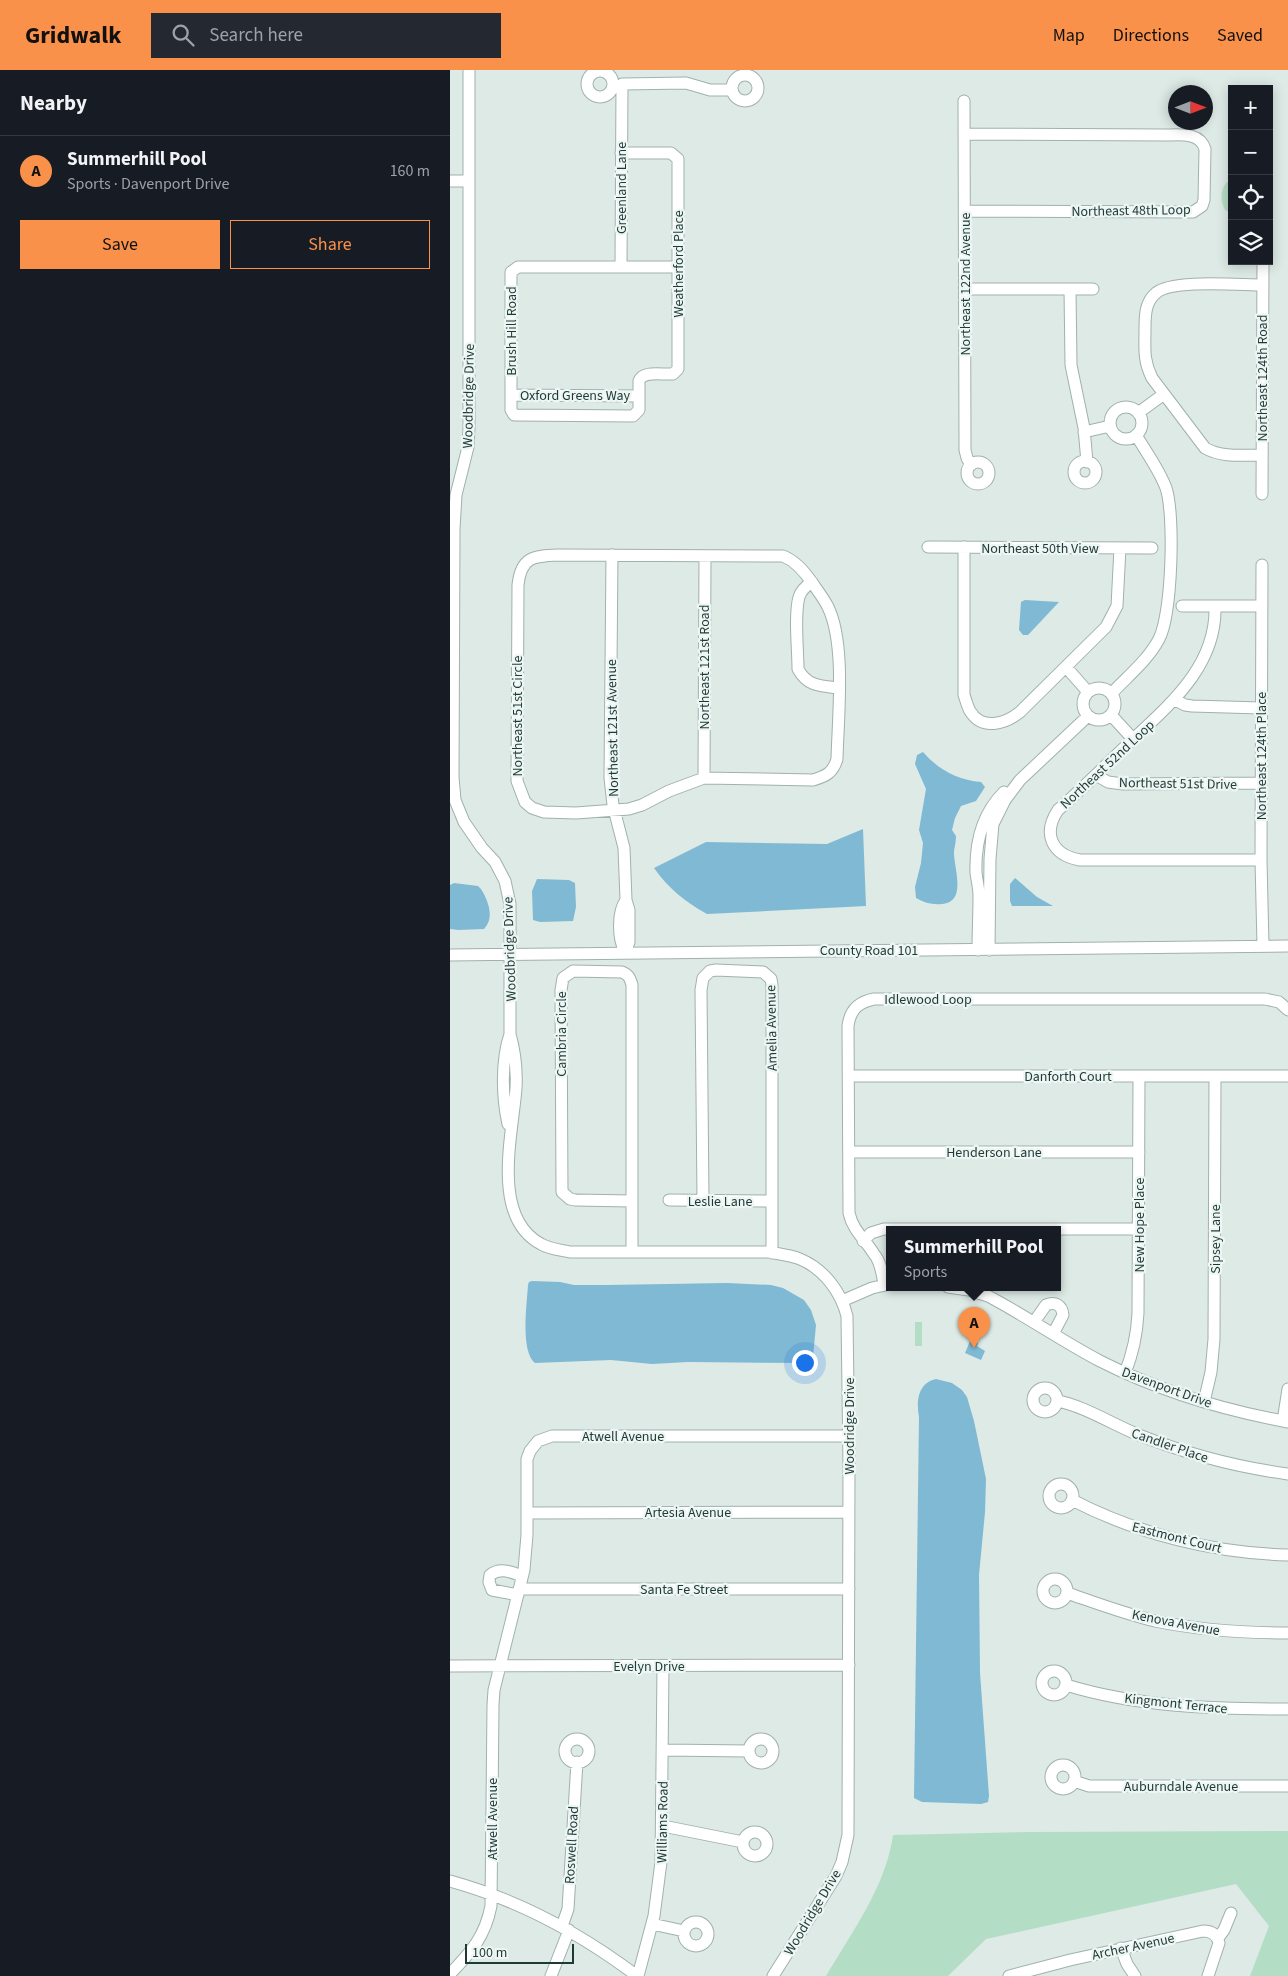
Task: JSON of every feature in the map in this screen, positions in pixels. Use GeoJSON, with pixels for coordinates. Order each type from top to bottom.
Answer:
{"type":"FeatureCollection","features":[{"type":"Feature","properties":{"kind":"street","name":"Woodbridge Drive"},"geometry":{"type":"LineString","coordinates":[[469,70],[469,428],[468,447],[456,495],[452,529],[455,800],[464,822],[482,848],[495,862],[505,881],[510,904],[510,1034],[514,1051],[516,1085],[514,1116],[510,1133]]}},
{"type":"Feature","properties":{"kind":"street"},"geometry":{"type":"LineString","coordinates":[[622,108],[612,100],[612,88],[607,74],[600,71],[589,78],[587,86],[591,94],[612,88],[686,83],[710,90],[732,90]]}},
{"type":"Feature","properties":{"kind":"street","name":"Greenland Lane"},"geometry":{"type":"LineString","coordinates":[[612,88],[622,108],[621,267]]}},
{"type":"Feature","properties":{"kind":"street","name":"Northeast 122nd Avenue"},"geometry":{"type":"LineString","coordinates":[[964,100],[965,450],[971,465]]}},
{"type":"Feature","properties":{"kind":"street","name":"Northeast 48th Loop"},"geometry":{"type":"LineString","coordinates":[[965,134],[1166,135],[1197,137],[1203,142],[1205,148],[1204,200],[1202,206],[1193,212],[965,211]]}},
{"type":"Feature","properties":{"kind":"street","name":"Weatherford Place"},"geometry":{"type":"LineString","coordinates":[[621,153],[671,153],[677,157],[678,369],[673,374],[643,375],[639,380],[638,396]]}},
{"type":"Feature","properties":{"kind":"street"},"geometry":{"type":"LineString","coordinates":[[450,181],[469,181]]}},
{"type":"Feature","properties":{"kind":"street","name":"Northeast 124th Road"},"geometry":{"type":"LineString","coordinates":[[1262,494],[1263,265]]}},
{"type":"Feature","properties":{"kind":"street","name":"Brush Hill Road"},"geometry":{"type":"LineString","coordinates":[[638,396],[638,412],[632,416],[517,416],[511,410],[512,272],[518,267],[678,267]]}},
{"type":"Feature","properties":{"kind":"street"},"geometry":{"type":"LineString","coordinates":[[1262,455],[1222,455],[1205,448],[1152,378],[1146,365],[1145,315],[1147,304],[1154,294],[1164,287],[1180,285],[1263,285]]}},
{"type":"Feature","properties":{"kind":"street"},"geometry":{"type":"LineString","coordinates":[[965,289],[1093,289]]}},
{"type":"Feature","properties":{"kind":"street"},"geometry":{"type":"LineString","coordinates":[[1070,289],[1071,365],[1084,432],[1087,462]]}},
{"type":"Feature","properties":{"kind":"street"},"geometry":{"type":"LineString","coordinates":[[1138,413],[1164,394]]}},
{"type":"Feature","properties":{"kind":"street","name":"Oxford Greens Way"},"geometry":{"type":"LineString","coordinates":[[511,395],[638,396]]}},
{"type":"Feature","properties":{"kind":"street"},"geometry":{"type":"LineString","coordinates":[[1130,408],[1138,413],[1142,422],[1136,435],[1132,438],[1123,439],[1115,434],[1110,426],[1112,417],[1117,410],[1130,408]]}},
{"type":"Feature","properties":{"kind":"street"},"geometry":{"type":"LineString","coordinates":[[1084,432],[1110,426]]}},
{"type":"Feature","properties":{"kind":"street"},"geometry":{"type":"LineString","coordinates":[[1112,693],[1140,665],[1160,638],[1166,618],[1169,593],[1169,505],[1166,488],[1136,435]]}},
{"type":"Feature","properties":{"kind":"street","name":"Northeast 50th View"},"geometry":{"type":"LineString","coordinates":[[928,547],[1152,548]]}},
{"type":"Feature","properties":{"kind":"street"},"geometry":{"type":"LineString","coordinates":[[964,547],[964,695],[970,711],[980,720],[992,724],[1008,721],[1106,628],[1118,606],[1120,548]]}},
{"type":"Feature","properties":{"kind":"street","name":"Northeast 51st Circle"},"geometry":{"type":"LineString","coordinates":[[612,555],[783,556],[791,559],[812,582],[828,608],[837,638],[839,658],[837,759],[835,767],[828,774],[813,780],[704,778],[670,790],[642,805],[614,811],[544,812],[532,808],[525,802],[517,781],[518,585],[522,566],[533,557],[541,556],[612,555]]}},
{"type":"Feature","properties":{"kind":"street","name":"Northeast 121st Avenue"},"geometry":{"type":"LineString","coordinates":[[612,555],[610,770],[614,811],[624,848],[626,900],[621,908],[621,944],[625,952]]}},
{"type":"Feature","properties":{"kind":"street","name":"Northeast 121st Road"},"geometry":{"type":"LineString","coordinates":[[704,778],[705,556]]}},
{"type":"Feature","properties":{"kind":"street","name":"Northeast 124th Place"},"geometry":{"type":"LineString","coordinates":[[1262,565],[1261,860],[1263,946]]}},
{"type":"Feature","properties":{"kind":"street"},"geometry":{"type":"LineString","coordinates":[[812,582],[805,587],[799,596],[798,669],[802,678],[810,684],[838,688]]}},
{"type":"Feature","properties":{"kind":"street"},"geometry":{"type":"LineString","coordinates":[[1182,606],[1262,606]]}},
{"type":"Feature","properties":{"kind":"street","name":"Northeast 52nd Loop"},"geometry":{"type":"LineString","coordinates":[[1215,606],[1215,624],[1205,655],[1194,677],[1175,700],[1058,810],[1050,826],[1050,836],[1053,844],[1064,856],[1080,860],[1261,860]]}},
{"type":"Feature","properties":{"kind":"street"},"geometry":{"type":"LineString","coordinates":[[1066,667],[1088,692]]}},
{"type":"Feature","properties":{"kind":"street"},"geometry":{"type":"LineString","coordinates":[[1097,687],[1108,689],[1112,693],[1116,702],[1111,716],[1102,720],[1092,719],[1088,716],[1083,706],[1083,701],[1088,692],[1097,687]]}},
{"type":"Feature","properties":{"kind":"street"},"geometry":{"type":"LineString","coordinates":[[1175,700],[1192,706],[1262,708]]}},
{"type":"Feature","properties":{"kind":"street"},"geometry":{"type":"LineString","coordinates":[[984,950],[993,824],[1020,780],[1088,716]]}},
{"type":"Feature","properties":{"kind":"street"},"geometry":{"type":"LineString","coordinates":[[1111,716],[1133,739]]}},
{"type":"Feature","properties":{"kind":"street","name":"Northeast 51st Drive"},"geometry":{"type":"LineString","coordinates":[[1096,775],[1108,782],[1123,784],[1261,784]]}},
{"type":"Feature","properties":{"kind":"street","name":"County Road 101"},"geometry":{"type":"LineString","coordinates":[[450,954],[1288,946]]}},
{"type":"Feature","properties":{"kind":"street","name":"Amelia Avenue"},"geometry":{"type":"LineString","coordinates":[[703,1200],[703,978],[710,971],[759,971],[768,974],[771,979],[772,1252]]}},
{"type":"Feature","properties":{"kind":"street","name":"Cambria Circle"},"geometry":{"type":"LineString","coordinates":[[632,1201],[576,1200],[570,1199],[562,1192],[562,983],[567,974],[573,972],[622,972],[627,974],[630,979],[632,1201],[632,1252]]}},
{"type":"Feature","properties":{"kind":"street","name":"Idlewood Loop"},"geometry":{"type":"LineString","coordinates":[[886,1281],[875,1254],[854,1227],[849,1213],[849,1019],[855,1008],[866,1000],[1265,999],[1279,1002],[1288,1010]]}},
{"type":"Feature","properties":{"kind":"street","name":"Danforth Court"},"geometry":{"type":"LineString","coordinates":[[848,1076],[1288,1076]]}},
{"type":"Feature","properties":{"kind":"street","name":"New Hope Place"},"geometry":{"type":"LineString","coordinates":[[1125,1373],[1134,1350],[1137,1335],[1139,1076]]}},
{"type":"Feature","properties":{"kind":"street","name":"Sipsey Lane"},"geometry":{"type":"LineString","coordinates":[[1204,1402],[1211,1372],[1214,1329],[1215,1076]]}},
{"type":"Feature","properties":{"kind":"street","name":"Woodridge Drive"},"geometry":{"type":"LineString","coordinates":[[510,1133],[511,1203],[515,1216],[531,1238],[541,1245],[570,1252],[772,1252],[800,1259],[812,1266],[833,1286],[842,1300],[847,1316],[849,1436],[849,1810],[846,1848],[842,1862],[832,1882],[773,1976]]}},
{"type":"Feature","properties":{"kind":"street","name":"Henderson Lane"},"geometry":{"type":"LineString","coordinates":[[848,1152],[1139,1152]]}},
{"type":"Feature","properties":{"kind":"street","name":"Leslie Lane"},"geometry":{"type":"LineString","coordinates":[[669,1200],[772,1201]]}},
{"type":"Feature","properties":{"kind":"street"},"geometry":{"type":"LineString","coordinates":[[863,1241],[871,1233],[886,1229]]}},
{"type":"Feature","properties":{"kind":"street"},"geometry":{"type":"LineString","coordinates":[[1061,1229],[1138,1229]]}},
{"type":"Feature","properties":{"kind":"street"},"geometry":{"type":"LineString","coordinates":[[842,1300],[886,1284]]}},
{"type":"Feature","properties":{"kind":"street","name":"Davenport Drive"},"geometry":{"type":"LineString","coordinates":[[972,1291],[988,1296],[1125,1373],[1204,1402],[1260,1417],[1285,1421]]}},
{"type":"Feature","properties":{"kind":"street"},"geometry":{"type":"LineString","coordinates":[[1034,1322],[1046,1304],[1055,1303],[1062,1310],[1063,1315],[1053,1334]]}},
{"type":"Feature","properties":{"kind":"street"},"geometry":{"type":"LineString","coordinates":[[1285,1421],[1288,1389]]}},
{"type":"Feature","properties":{"kind":"street","name":"Candler Place"},"geometry":{"type":"LineString","coordinates":[[1057,1401],[1066,1402],[1126,1430],[1183,1450],[1221,1461],[1288,1474]]}},
{"type":"Feature","properties":{"kind":"street","name":"Atwell Avenue"},"geometry":{"type":"LineString","coordinates":[[450,1974],[478,1942],[485,1930],[491,1906],[493,1705],[526,1553],[527,1459],[533,1445],[544,1438],[590,1436],[849,1436]]}},
{"type":"Feature","properties":{"kind":"street","name":"Eastmont Court"},"geometry":{"type":"LineString","coordinates":[[1072,1500],[1115,1520],[1173,1539],[1238,1551],[1288,1555]]}},
{"type":"Feature","properties":{"kind":"street","name":"Artesia Avenue"},"geometry":{"type":"LineString","coordinates":[[527,1513],[849,1512]]}},
{"type":"Feature","properties":{"kind":"street"},"geometry":{"type":"LineString","coordinates":[[518,1592],[492,1590],[489,1582],[490,1575],[496,1570],[505,1570],[522,1576]]}},
{"type":"Feature","properties":{"kind":"street","name":"Santa Fe Street"},"geometry":{"type":"LineString","coordinates":[[518,1592],[849,1589]]}},
{"type":"Feature","properties":{"kind":"street","name":"Kenova Avenue"},"geometry":{"type":"LineString","coordinates":[[1066,1593],[1121,1612],[1180,1625],[1227,1632],[1288,1633]]}},
{"type":"Feature","properties":{"kind":"street","name":"Evelyn Drive"},"geometry":{"type":"LineString","coordinates":[[450,1666],[849,1665]]}},
{"type":"Feature","properties":{"kind":"street","name":"Williams Road"},"geometry":{"type":"LineString","coordinates":[[637,1976],[652,1924],[658,1891],[663,1826],[663,1666]]}},
{"type":"Feature","properties":{"kind":"street","name":"Kingmont Terrace"},"geometry":{"type":"LineString","coordinates":[[1066,1685],[1095,1693],[1168,1705],[1224,1709],[1288,1709]]}},
{"type":"Feature","properties":{"kind":"street"},"geometry":{"type":"LineString","coordinates":[[663,1750],[750,1751]]}},
{"type":"Feature","properties":{"kind":"street","name":"Roswell Road"},"geometry":{"type":"LineString","coordinates":[[551,1976],[565,1928],[568,1909],[577,1762]]}},
{"type":"Feature","properties":{"kind":"street","name":"Auburndale Avenue"},"geometry":{"type":"LineString","coordinates":[[1074,1781],[1089,1786],[1288,1786]]}},
{"type":"Feature","properties":{"kind":"street"},"geometry":{"type":"LineString","coordinates":[[663,1826],[743,1842]]}},
{"type":"Feature","properties":{"kind":"street"},"geometry":{"type":"LineString","coordinates":[[450,1881],[529,1909],[602,1949],[637,1976]]}},
{"type":"Feature","properties":{"kind":"street"},"geometry":{"type":"LineString","coordinates":[[1208,1976],[1218,1949],[1218,1938],[1224,1930],[1231,1913]]}},
{"type":"Feature","properties":{"kind":"street"},"geometry":{"type":"LineString","coordinates":[[652,1924],[684,1931]]}},
{"type":"Feature","properties":{"kind":"street","name":"Archer Avenue"},"geometry":{"type":"LineString","coordinates":[[1009,1976],[1045,1971],[1122,1948],[1203,1931],[1212,1932],[1218,1938]]}},
{"type":"Feature","properties":{"kind":"street"},"geometry":{"type":"LineString","coordinates":[[1122,1948],[1127,1964],[1135,1976]]}},
{"type":"Feature","properties":{"kind":"green space"},"geometry":{"type":"Polygon","coordinates":[[[1228,182],[1228,211],[1225,210],[1222,203],[1223,188],[1228,182]]]}},
{"type":"Feature","properties":{"kind":"green space"},"geometry":{"type":"Polygon","coordinates":[[[915,1322],[922,1322],[922,1346],[915,1346],[915,1322]]]}},
{"type":"Feature","properties":{"kind":"green space"},"geometry":{"type":"Polygon","coordinates":[[[1288,1831],[1288,1976],[1250,1976],[1269,1926],[1236,1884],[986,1939],[948,1976],[826,1976],[876,1890],[889,1854],[893,1835],[1031,1832],[1288,1831]]]}},
{"type":"Feature","properties":{"kind":"water"},"geometry":{"type":"Polygon","coordinates":[[[1025,600],[1059,602],[1028,635],[1023,635],[1019,630],[1021,602],[1025,600]]]}},
{"type":"Feature","properties":{"kind":"water"},"geometry":{"type":"Polygon","coordinates":[[[923,752],[935,764],[949,773],[964,779],[981,782],[985,787],[976,801],[961,806],[955,818],[952,830],[956,836],[954,858],[957,890],[955,897],[950,902],[942,904],[929,903],[916,898],[915,887],[921,863],[923,843],[919,830],[926,789],[915,764],[917,755],[923,752]]]}},
{"type":"Feature","properties":{"kind":"water"},"geometry":{"type":"Polygon","coordinates":[[[863,829],[866,906],[707,914],[677,894],[654,868],[706,842],[827,844],[863,829]]]}},
{"type":"Feature","properties":{"kind":"water"},"geometry":{"type":"Polygon","coordinates":[[[1015,878],[1037,897],[1053,906],[1012,906],[1010,901],[1010,884],[1015,878]]]}},
{"type":"Feature","properties":{"kind":"water"},"geometry":{"type":"Polygon","coordinates":[[[537,879],[569,880],[575,883],[576,907],[573,921],[540,922],[533,920],[532,891],[537,879]]]}},
{"type":"Feature","properties":{"kind":"water"},"geometry":{"type":"Polygon","coordinates":[[[454,883],[478,886],[481,889],[486,898],[490,914],[484,929],[450,929],[450,885],[454,883]]]}},
{"type":"Feature","properties":{"kind":"water"},"geometry":{"type":"Polygon","coordinates":[[[532,1281],[560,1282],[574,1285],[727,1283],[771,1285],[783,1288],[804,1300],[811,1310],[816,1325],[813,1357],[806,1363],[688,1362],[652,1364],[611,1360],[535,1363],[530,1357],[526,1338],[528,1285],[532,1281]]]}},
{"type":"Feature","properties":{"kind":"water"},"geometry":{"type":"Polygon","coordinates":[[[971,1339],[978,1343],[977,1346],[985,1351],[981,1360],[965,1353],[971,1339]]]}},
{"type":"Feature","properties":{"kind":"water"},"geometry":{"type":"Polygon","coordinates":[[[936,1379],[952,1383],[962,1390],[967,1397],[986,1479],[979,1575],[980,1673],[989,1796],[988,1802],[981,1804],[922,1802],[914,1798],[918,1399],[925,1384],[936,1379]]]}},
{"type":"Feature","properties":{"kind":"place","name":"Summerhill Pool"},"geometry":{"type":"Point","coordinates":[974,1348]}}]}
